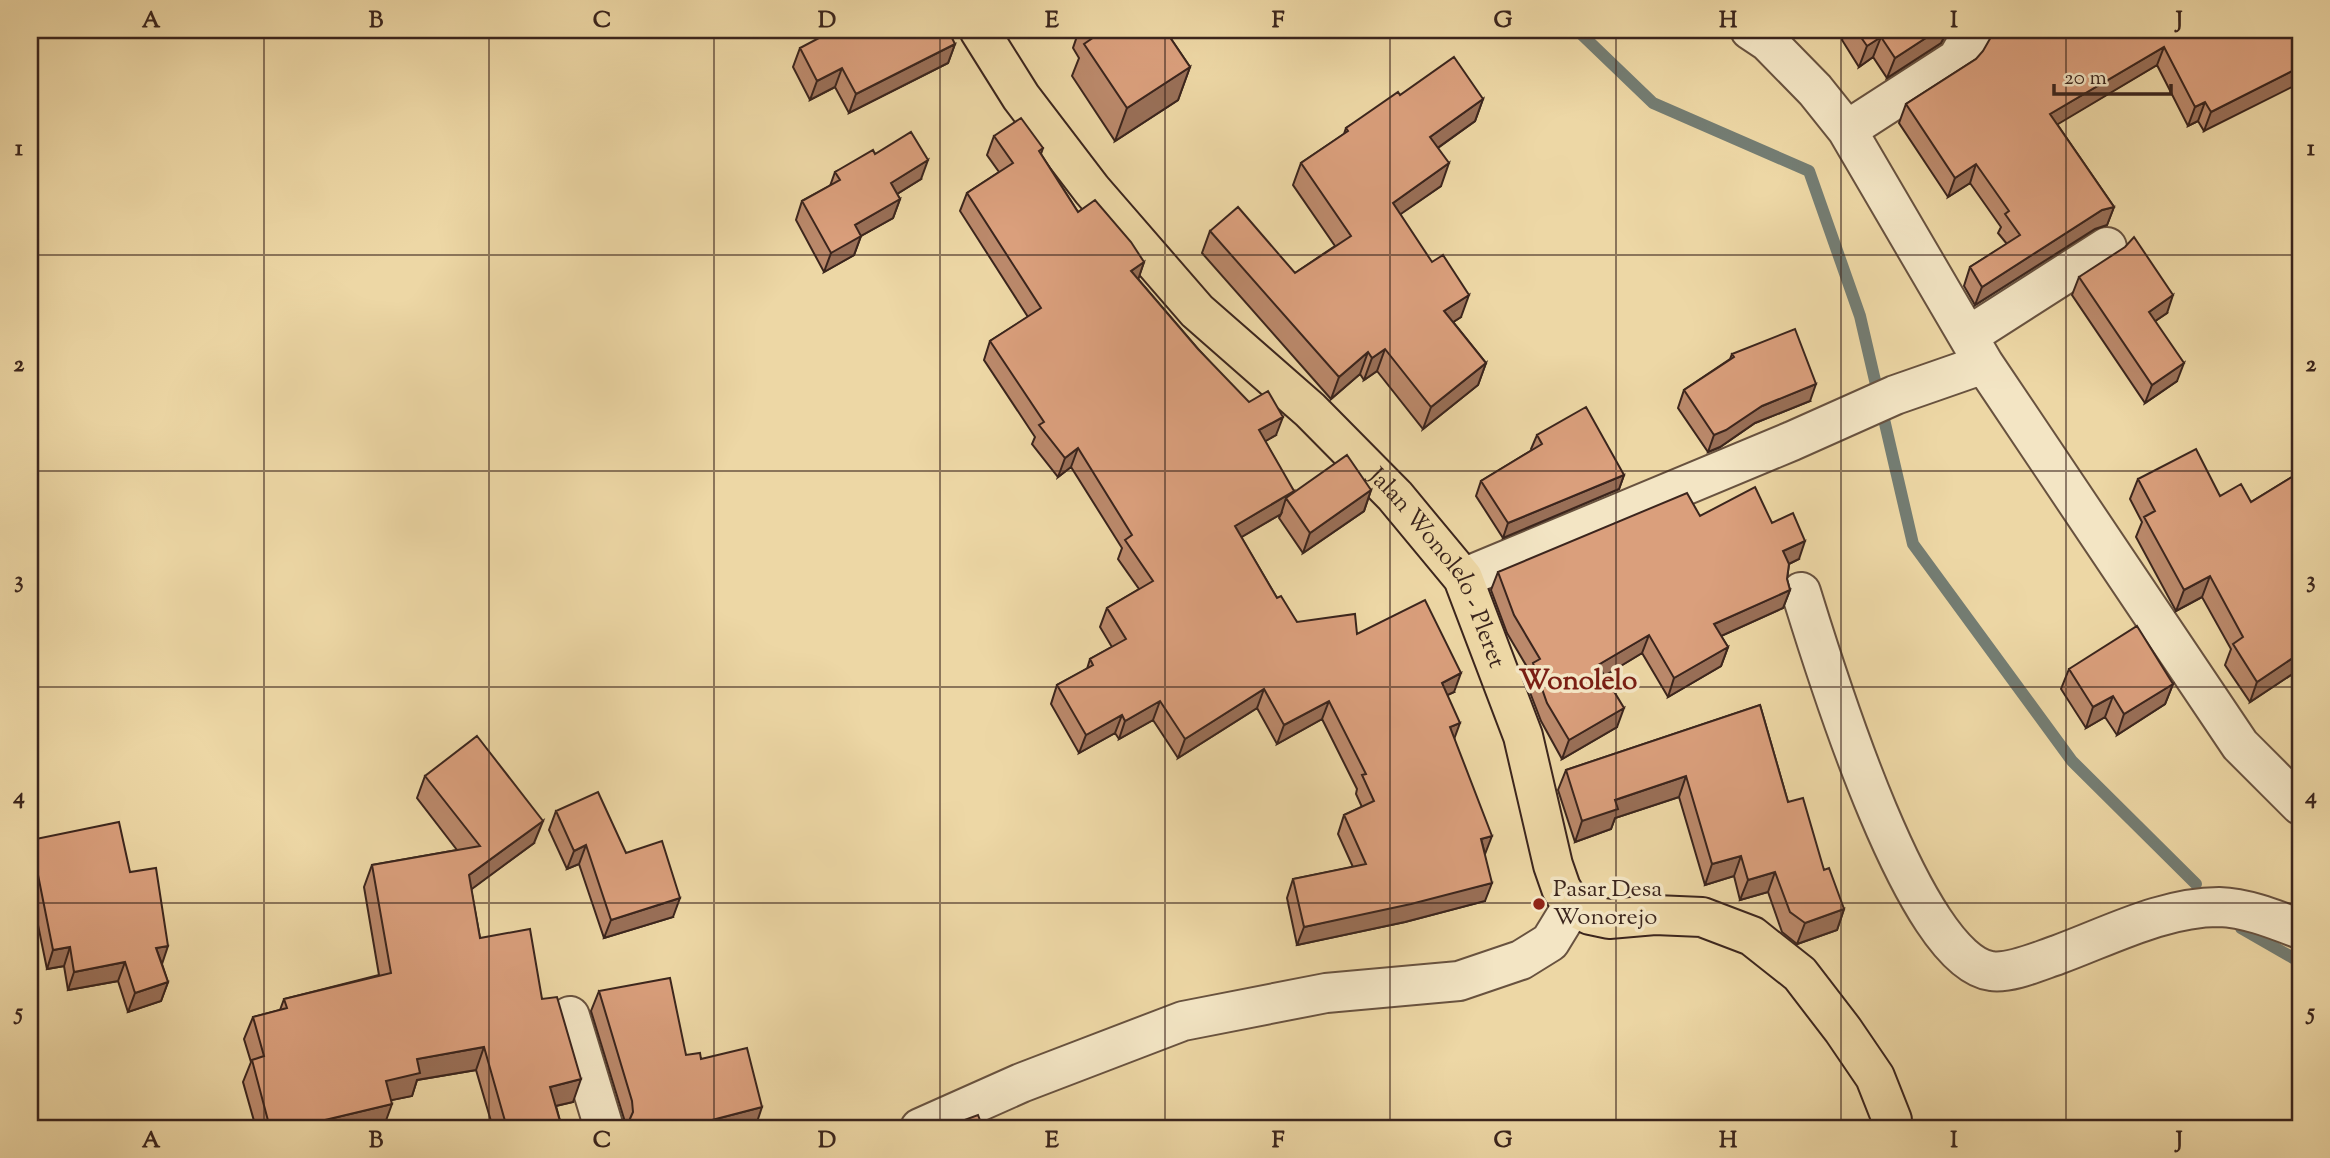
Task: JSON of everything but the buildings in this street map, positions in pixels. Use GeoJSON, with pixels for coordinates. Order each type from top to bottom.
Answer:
{"type":"FeatureCollection","features":[{"type":"Feature","properties":{"kind":"main road","name":"Jalan Wonolelo - Pleret"},"geometry":{"type":"LineString","coordinates":[[979,30],[1021,97],[1092,190],[1197,311],[1310,410],[1395,496],[1464,578],[1523,736],[1553,865],[1561,888],[1572,905]]}},
{"type":"Feature","properties":{"kind":"main road"},"geometry":{"type":"LineString","coordinates":[[1572,905],[1590,915],[1609,919],[1655,915],[1702,917],[1752,936],[1800,974],[1843,1030],[1875,1077],[1892,1120],[1892,1128]]}},
{"type":"Feature","properties":{"kind":"street"},"geometry":{"type":"LineString","coordinates":[[1750,30],[1768,42],[1815,90],[1847,130],[1976,350],[2239,745],[2300,806]]}},
{"type":"Feature","properties":{"kind":"street"},"geometry":{"type":"LineString","coordinates":[[1847,130],[1957,59],[1974,30]]}},
{"type":"Feature","properties":{"kind":"street"},"geometry":{"type":"LineString","coordinates":[[1464,578],[1895,395],[1976,350],[2107,247]]}},
{"type":"Feature","properties":{"kind":"street"},"geometry":{"type":"LineString","coordinates":[[1801,592],[1839,713],[1882,822],[1939,932],[1968,962],[1991,971],[2025,967],[2159,917],[2189,910],[2220,907],[2250,911],[2300,929]]}},
{"type":"Feature","properties":{"kind":"street"},"geometry":{"type":"LineString","coordinates":[[920,1128],[1021,1083],[1183,1021],[1325,993],[1459,981],[1521,960],[1550,942],[1572,905]]}},
{"type":"Feature","properties":{"kind":"street"},"geometry":{"type":"LineString","coordinates":[[570,1016],[604,1128]]}},
{"type":"Feature","properties":{"kind":"waterway"},"geometry":{"type":"LineString","coordinates":[[1577,30],[1653,103],[1809,171],[1860,316],[1913,544],[2072,761],[2196,884]]}},
{"type":"Feature","properties":{"kind":"waterway"},"geometry":{"type":"LineString","coordinates":[[2241,928],[2300,962]]}},
{"type":"Feature","properties":{"kind":"place","name":"Pasar Desa Wonorejo"},"geometry":{"type":"Point","coordinates":[1539,904]}},
{"type":"Feature","properties":{"kind":"district","name":"Wonolelo"},"geometry":{"type":"Point","coordinates":[1578,682]}}]}
